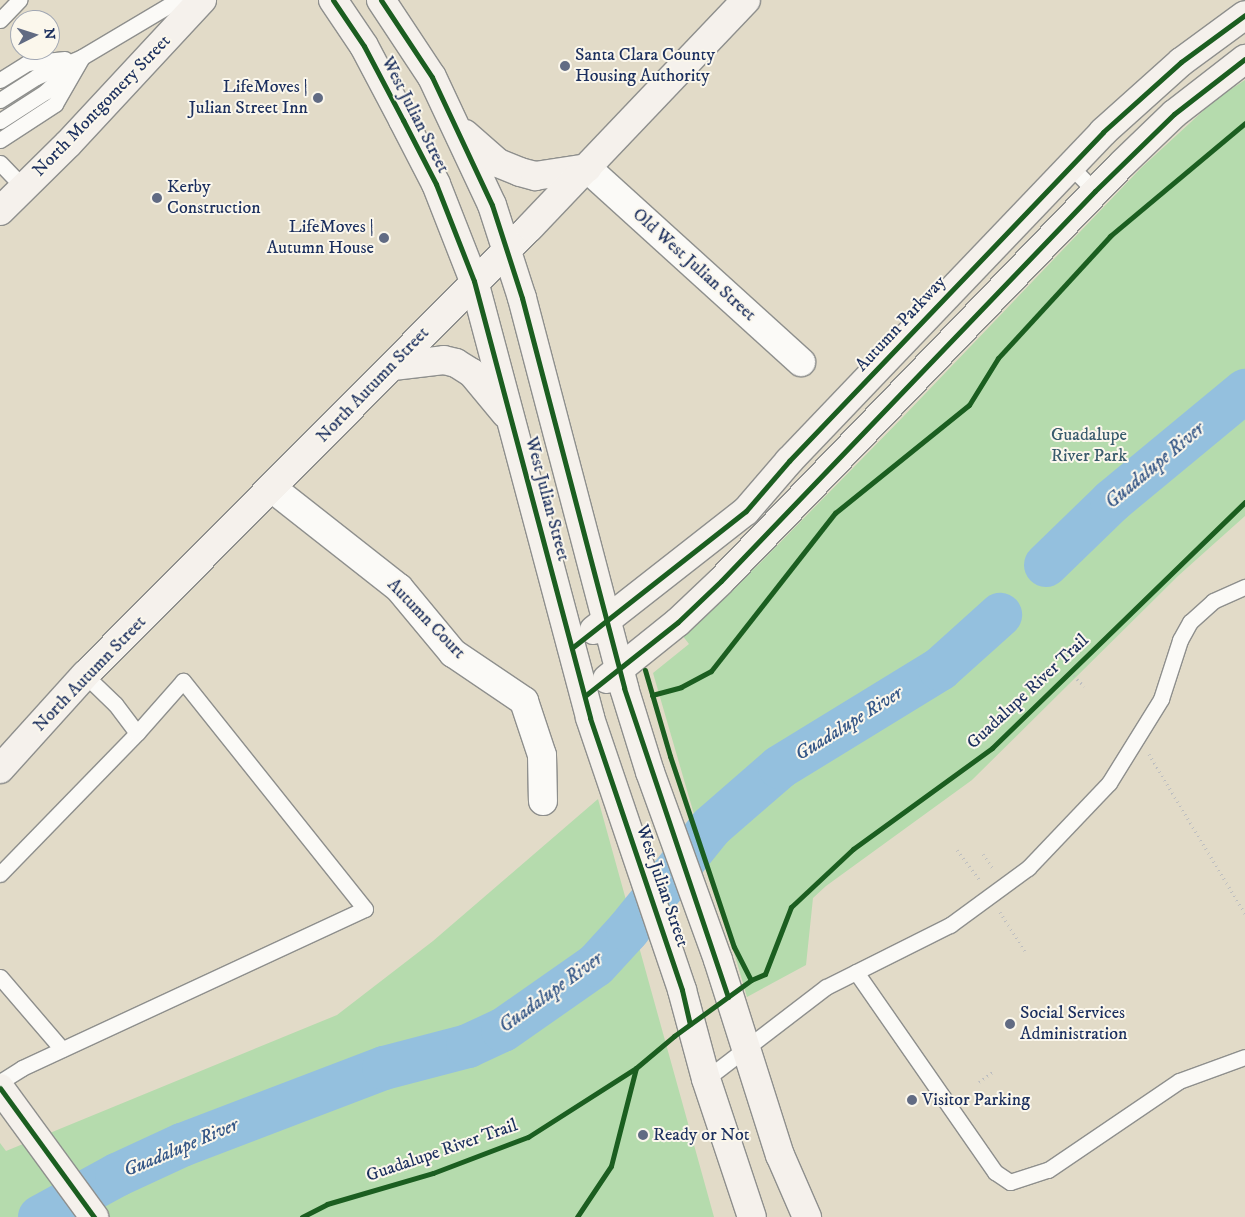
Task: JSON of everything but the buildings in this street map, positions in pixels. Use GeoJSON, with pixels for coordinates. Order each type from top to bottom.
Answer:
{"type":"FeatureCollection","features":[{"type":"Feature","properties":{"kind":"main road","name":"North Montgomery Street"},"geometry":{"type":"LineString","coordinates":[[0,211],[68,144],[202,0]]}},
{"type":"Feature","properties":{"kind":"main road","name":"West Julian Street"},"geometry":{"type":"LineString","coordinates":[[333,0],[364,46],[436,184],[474,281],[586,695],[590,718],[682,990],[706,1079],[752,1217]]}},
{"type":"Feature","properties":{"kind":"main road","name":"West Julian Street"},"geometry":{"type":"LineString","coordinates":[[381,0],[432,78],[457,127],[492,205],[507,250],[650,772],[718,960],[780,1156],[807,1217]]}},
{"type":"Feature","properties":{"kind":"main road","name":"North Autumn Street"},"geometry":{"type":"LineString","coordinates":[[0,769],[85,675],[273,489],[474,281],[507,250],[587,168],[744,0]]}},
{"type":"Feature","properties":{"kind":"main road","name":"Autumn Parkway"},"geometry":{"type":"LineString","coordinates":[[573,647],[746,511],[789,461],[1103,132],[1181,62],[1245,15]]}},
{"type":"Feature","properties":{"kind":"main road"},"geometry":{"type":"LineString","coordinates":[[586,695],[678,622],[728,575],[1095,191],[1174,114],[1245,59]]}},
{"type":"Feature","properties":{"kind":"main road"},"geometry":{"type":"LineString","coordinates":[[457,127],[498,163],[520,172],[535,176],[587,168]]}},
{"type":"Feature","properties":{"kind":"main road"},"geometry":{"type":"LineString","coordinates":[[393,366],[444,360],[456,363],[472,372],[512,421]]}},
{"type":"Feature","properties":{"kind":"main road"},"geometry":{"type":"LineString","coordinates":[[0,1088],[94,1217]]}},
{"type":"Feature","properties":{"kind":"street","name":"Old West Julian Street"},"geometry":{"type":"LineString","coordinates":[[587,168],[800,362]]}},
{"type":"Feature","properties":{"kind":"street","name":"Autumn Court"},"geometry":{"type":"LineString","coordinates":[[273,489],[399,588],[453,653],[524,701],[542,755],[543,801]]}},
{"type":"Feature","properties":{"kind":"lane"},"geometry":{"type":"LineString","coordinates":[[0,20],[19,0]]}},
{"type":"Feature","properties":{"kind":"lane"},"geometry":{"type":"LineString","coordinates":[[0,100],[36,76],[82,57],[178,0]]}},
{"type":"Feature","properties":{"kind":"lane"},"geometry":{"type":"LineString","coordinates":[[0,80],[27,63],[82,57]]}},
{"type":"Feature","properties":{"kind":"lane"},"geometry":{"type":"LineString","coordinates":[[0,121],[45,92],[82,57]]}},
{"type":"Feature","properties":{"kind":"lane"},"geometry":{"type":"LineString","coordinates":[[0,140],[55,104],[82,57]]}},
{"type":"Feature","properties":{"kind":"lane"},"geometry":{"type":"LineString","coordinates":[[0,163],[23,187]]}},
{"type":"Feature","properties":{"kind":"lane"},"geometry":{"type":"LineString","coordinates":[[1070,166],[1095,191]]}},
{"type":"Feature","properties":{"kind":"lane"},"geometry":{"type":"LineString","coordinates":[[706,1079],[826,987],[950,925],[1028,868],[1109,783],[1161,700],[1180,640],[1190,622],[1213,602],[1245,587]]}},
{"type":"Feature","properties":{"kind":"lane"},"geometry":{"type":"LineString","coordinates":[[85,675],[115,704],[137,733]]}},
{"type":"Feature","properties":{"kind":"lane"},"geometry":{"type":"LineString","coordinates":[[0,874],[137,733],[183,681],[365,909],[62,1049],[0,1082]]}},
{"type":"Feature","properties":{"kind":"lane"},"geometry":{"type":"LineString","coordinates":[[856,972],[995,1172],[1010,1182],[1048,1170],[1179,1081],[1245,1057]]}},
{"type":"Feature","properties":{"kind":"lane"},"geometry":{"type":"LineString","coordinates":[[0,977],[62,1049]]}},
{"type":"Feature","properties":{"kind":"path"},"geometry":{"type":"LineString","coordinates":[[1070,672],[1084,686]]}},
{"type":"Feature","properties":{"kind":"path"},"geometry":{"type":"LineString","coordinates":[[1147,749],[1245,914]]}},
{"type":"Feature","properties":{"kind":"path"},"geometry":{"type":"LineString","coordinates":[[957,850],[982,884]]}},
{"type":"Feature","properties":{"kind":"path"},"geometry":{"type":"LineString","coordinates":[[984,854],[998,876]]}},
{"type":"Feature","properties":{"kind":"path"},"geometry":{"type":"LineString","coordinates":[[999,911],[1025,951]]}},
{"type":"Feature","properties":{"kind":"path"},"geometry":{"type":"LineString","coordinates":[[978,1082],[994,1072]]}},
{"type":"Feature","properties":{"kind":"green space","name":"Guadalupe River Park"},"geometry":{"type":"Polygon","coordinates":[[[1245,80],[1245,516],[1178,576],[972,780],[826,886],[813,898],[806,965],[747,997],[653,673],[689,644],[682,635],[759,564],[901,419],[1141,168],[1216,99],[1245,80]]]}},
{"type":"Feature","properties":{"kind":"green space"},"geometry":{"type":"Polygon","coordinates":[[[598,799],[714,1217],[0,1217],[0,1143],[6,1151],[337,1015],[433,941],[598,799]]]}},
{"type":"Feature","properties":{"kind":"waterway","name":"Guadalupe River"},"geometry":{"type":"LineString","coordinates":[[1046,565],[1112,501],[1245,391]]}},
{"type":"Feature","properties":{"kind":"waterway","name":"Guadalupe River"},"geometry":{"type":"LineString","coordinates":[[40,1217],[117,1175],[182,1145],[384,1068],[468,1046],[503,1030],[596,965],[628,930],[711,827],[780,767],[940,669],[1000,615]]}},
{"type":"Feature","properties":{"kind":"cycle path"},"geometry":{"type":"LineString","coordinates":[[333,0],[364,46],[436,184],[474,281],[590,718],[682,990],[690,1024]]}},
{"type":"Feature","properties":{"kind":"cycle path"},"geometry":{"type":"LineString","coordinates":[[381,0],[432,77],[492,205],[522,298],[624,688],[728,997]]}},
{"type":"Feature","properties":{"kind":"cycle path"},"geometry":{"type":"LineString","coordinates":[[573,647],[746,511],[789,461],[1103,132],[1181,62],[1245,15]]}},
{"type":"Feature","properties":{"kind":"cycle path"},"geometry":{"type":"LineString","coordinates":[[586,695],[678,622],[721,581],[1095,191],[1174,114],[1245,59]]}},
{"type":"Feature","properties":{"kind":"cycle path"},"geometry":{"type":"LineString","coordinates":[[652,695],[681,687],[711,671],[835,513],[969,405],[998,358],[1110,236],[1245,123]]}},
{"type":"Feature","properties":{"kind":"cycle path","name":"Guadalupe River Trail"},"geometry":{"type":"LineString","coordinates":[[577,1217],[611,1166],[636,1068],[674,1036],[751,980],[765,974],[791,907],[853,849],[992,748],[1245,502]]}},
{"type":"Feature","properties":{"kind":"cycle path"},"geometry":{"type":"LineString","coordinates":[[645,670],[670,756],[734,947],[751,980]]}},
{"type":"Feature","properties":{"kind":"cycle path","name":"Guadalupe River Trail"},"geometry":{"type":"LineString","coordinates":[[302,1217],[327,1204],[433,1173],[528,1137],[636,1068]]}},
{"type":"Feature","properties":{"kind":"cycle path"},"geometry":{"type":"LineString","coordinates":[[0,1088],[94,1217]]}},
{"type":"Feature","properties":{"kind":"place","name":"Santa Clara County Housing Authority"},"geometry":{"type":"Point","coordinates":[565,66]}},
{"type":"Feature","properties":{"kind":"place","name":"LifeMoves | Julian Street Inn"},"geometry":{"type":"Point","coordinates":[318,98]}},
{"type":"Feature","properties":{"kind":"place","name":"Kerby Construction"},"geometry":{"type":"Point","coordinates":[157,198]}},
{"type":"Feature","properties":{"kind":"place","name":"LifeMoves | Autumn House"},"geometry":{"type":"Point","coordinates":[384,238]}},
{"type":"Feature","properties":{"kind":"place","name":"Social Services Administration"},"geometry":{"type":"Point","coordinates":[1010,1024]}},
{"type":"Feature","properties":{"kind":"place","name":"Visitor Parking"},"geometry":{"type":"Point","coordinates":[912,1100]}},
{"type":"Feature","properties":{"kind":"place","name":"Ready or Not"},"geometry":{"type":"Point","coordinates":[643,1135]}}]}
